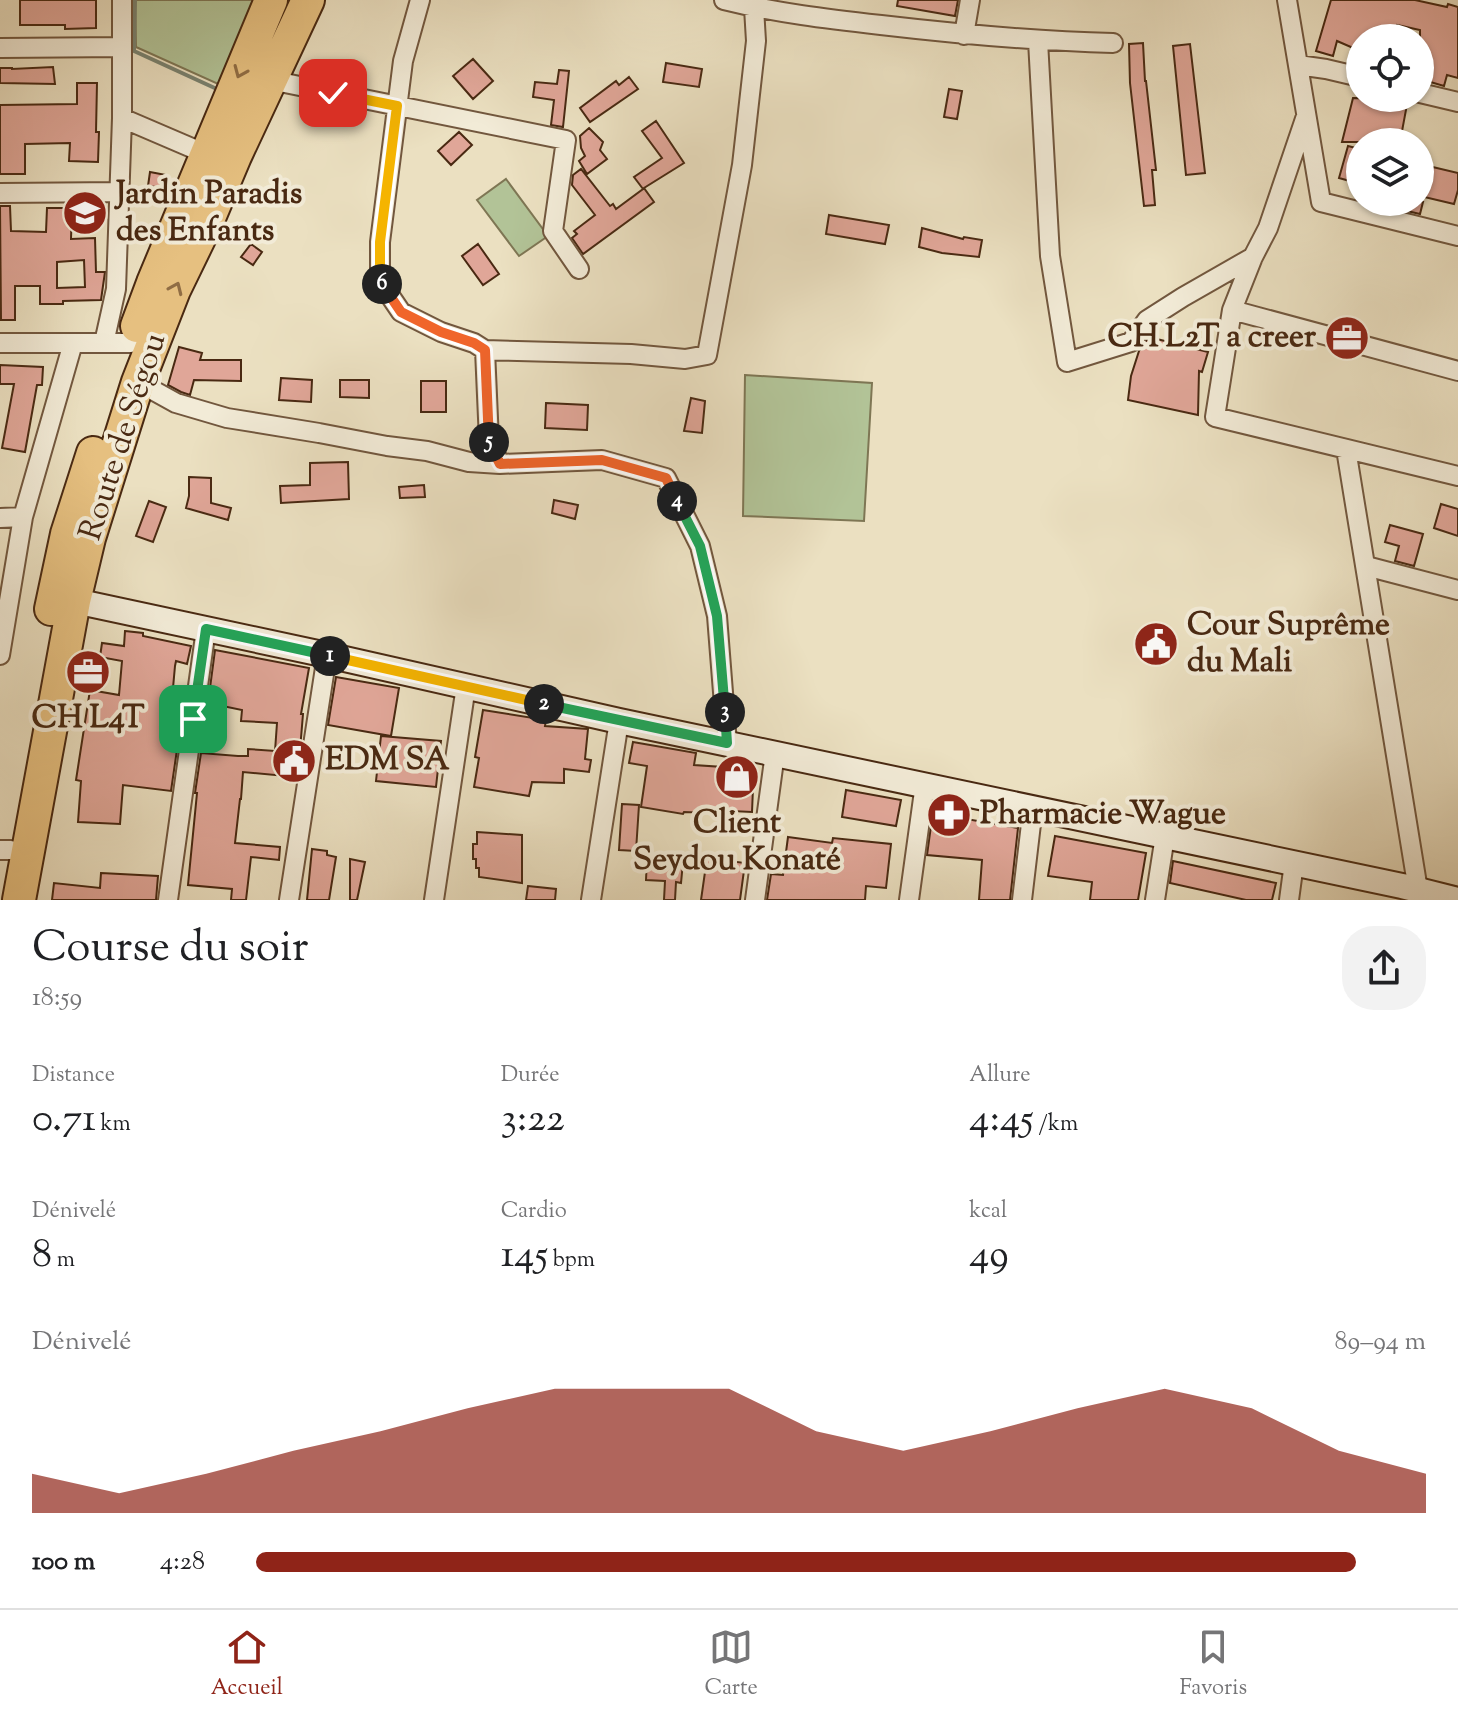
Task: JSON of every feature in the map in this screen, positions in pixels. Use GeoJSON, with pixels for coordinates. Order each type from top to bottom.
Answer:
{"type":"FeatureCollection","features":[{"type":"Feature","properties":{"kind":"highway","name":"Route de Ségou"},"geometry":{"type":"LineString","coordinates":[[19,900],[64,599],[67,534],[116,381],[117,343],[153,283],[271,0]]}},
{"type":"Feature","properties":{"kind":"highway","name":"Route de Ségou"},"geometry":{"type":"LineString","coordinates":[[1,900],[6,850],[64,599],[89,538],[138,382],[174,290],[308,0]]}},
{"type":"Feature","properties":{"kind":"street"},"geometry":{"type":"LineString","coordinates":[[0,343],[117,343],[122,0]]}},
{"type":"Feature","properties":{"kind":"street"},"geometry":{"type":"LineString","coordinates":[[420,0],[403,61],[380,242],[380,281],[401,312],[485,350],[631,354],[685,359],[707,355],[742,165],[756,41],[754,8]]}},
{"type":"Feature","properties":{"kind":"street"},"geometry":{"type":"LineString","coordinates":[[724,0],[754,8],[836,20],[964,35],[1113,43]]}},
{"type":"Feature","properties":{"kind":"street"},"geometry":{"type":"LineString","coordinates":[[836,20],[839,0]]}},
{"type":"Feature","properties":{"kind":"street"},"geometry":{"type":"LineString","coordinates":[[964,35],[970,0]]}},
{"type":"Feature","properties":{"kind":"street"},"geometry":{"type":"LineString","coordinates":[[1287,0],[1321,202],[1458,236]]}},
{"type":"Feature","properties":{"kind":"street"},"geometry":{"type":"LineString","coordinates":[[1038,41],[1050,256],[1067,362],[1131,342],[1147,320],[1253,257]]}},
{"type":"Feature","properties":{"kind":"street"},"geometry":{"type":"LineString","coordinates":[[0,48],[122,47]]}},
{"type":"Feature","properties":{"kind":"street"},"geometry":{"type":"LineString","coordinates":[[1298,65],[1346,74]]}},
{"type":"Feature","properties":{"kind":"street"},"geometry":{"type":"LineString","coordinates":[[270,80],[566,140],[553,231],[579,269]]}},
{"type":"Feature","properties":{"kind":"street"},"geometry":{"type":"LineString","coordinates":[[1434,96],[1458,102]]}},
{"type":"Feature","properties":{"kind":"street"},"geometry":{"type":"LineString","coordinates":[[1306,116],[1268,228],[1232,310],[1215,417],[1458,476]]}},
{"type":"Feature","properties":{"kind":"street"},"geometry":{"type":"LineString","coordinates":[[122,118],[206,154]]}},
{"type":"Feature","properties":{"kind":"street"},"geometry":{"type":"LineString","coordinates":[[0,193],[120,192]]}},
{"type":"Feature","properties":{"kind":"street"},"geometry":{"type":"LineString","coordinates":[[1232,310],[1458,371]]}},
{"type":"Feature","properties":{"kind":"street"},"geometry":{"type":"LineString","coordinates":[[0,655],[23,517],[73,343]]}},
{"type":"Feature","properties":{"kind":"street"},"geometry":{"type":"LineString","coordinates":[[485,350],[489,441],[500,464]]}},
{"type":"Feature","properties":{"kind":"street"},"geometry":{"type":"LineString","coordinates":[[138,382],[176,403],[227,418],[427,451],[469,462],[500,464],[602,460],[666,478],[700,546],[717,616],[727,743]]}},
{"type":"Feature","properties":{"kind":"street"},"geometry":{"type":"LineString","coordinates":[[1346,449],[1428,895]]}},
{"type":"Feature","properties":{"kind":"street"},"geometry":{"type":"LineString","coordinates":[[0,518],[23,517]]}},
{"type":"Feature","properties":{"kind":"street"},"geometry":{"type":"LineString","coordinates":[[1366,566],[1458,590]]}},
{"type":"Feature","properties":{"kind":"street"},"geometry":{"type":"LineString","coordinates":[[64,599],[1458,900]]}},
{"type":"Feature","properties":{"kind":"street"},"geometry":{"type":"LineString","coordinates":[[168,900],[206,629]]}},
{"type":"Feature","properties":{"kind":"street"},"geometry":{"type":"LineString","coordinates":[[289,900],[327,655]]}},
{"type":"Feature","properties":{"kind":"street"},"geometry":{"type":"LineString","coordinates":[[434,900],[466,686]]}},
{"type":"Feature","properties":{"kind":"street"},"geometry":{"type":"LineString","coordinates":[[591,900],[619,721]]}},
{"type":"Feature","properties":{"kind":"street"},"geometry":{"type":"LineString","coordinates":[[755,900],[775,753]]}},
{"type":"Feature","properties":{"kind":"street"},"geometry":{"type":"LineString","coordinates":[[909,900],[925,784]]}},
{"type":"Feature","properties":{"kind":"street"},"geometry":{"type":"LineString","coordinates":[[1022,900],[1033,807]]}},
{"type":"Feature","properties":{"kind":"street"},"geometry":{"type":"LineString","coordinates":[[1155,900],[1165,836]]}},
{"type":"Feature","properties":{"kind":"street"},"geometry":{"type":"LineString","coordinates":[[1289,900],[1294,863]]}},
{"type":"Feature","properties":{"kind":"green space"},"geometry":{"type":"Polygon","coordinates":[[[135,0],[264,0],[227,88],[136,47],[135,0]]]}},
{"type":"Feature","properties":{"kind":"green space"},"geometry":{"type":"Polygon","coordinates":[[[506,179],[548,236],[519,256],[477,200],[506,179]]]}},
{"type":"Feature","properties":{"kind":"green space"},"geometry":{"type":"Polygon","coordinates":[[[745,375],[872,383],[864,521],[743,516],[745,375]]]}},
{"type":"Feature","properties":{"kind":"building"},"geometry":{"type":"Polygon","coordinates":[[[20,0],[96,0],[96,28],[20,25],[20,0]]]}},
{"type":"Feature","properties":{"kind":"building"},"geometry":{"type":"Polygon","coordinates":[[[898,0],[958,0],[955,16],[897,6],[898,0]]]}},
{"type":"Feature","properties":{"kind":"building"},"geometry":{"type":"Polygon","coordinates":[[[1331,0],[1415,0],[1458,7],[1458,78],[1447,75],[1444,86],[1434,83],[1434,24],[1346,24],[1346,45],[1337,41],[1333,56],[1316,51],[1331,0]]]}},
{"type":"Feature","properties":{"kind":"building"},"geometry":{"type":"Polygon","coordinates":[[[1143,43],[1156,170],[1152,170],[1155,205],[1144,206],[1130,83],[1129,44],[1143,43]]]}},
{"type":"Feature","properties":{"kind":"building"},"geometry":{"type":"Polygon","coordinates":[[[1190,44],[1205,173],[1186,175],[1173,46],[1190,44]]]}},
{"type":"Feature","properties":{"kind":"building"},"geometry":{"type":"Polygon","coordinates":[[[473,59],[493,81],[473,99],[453,76],[473,59]]]}},
{"type":"Feature","properties":{"kind":"building"},"geometry":{"type":"Polygon","coordinates":[[[666,63],[702,69],[699,87],[663,82],[666,63]]]}},
{"type":"Feature","properties":{"kind":"building"},"geometry":{"type":"Polygon","coordinates":[[[53,67],[55,84],[0,83],[0,68],[53,67]]]}},
{"type":"Feature","properties":{"kind":"building"},"geometry":{"type":"Polygon","coordinates":[[[559,70],[569,71],[563,127],[551,125],[554,100],[533,97],[535,82],[557,84],[559,70]]]}},
{"type":"Feature","properties":{"kind":"building"},"geometry":{"type":"Polygon","coordinates":[[[629,77],[638,89],[590,122],[580,108],[616,81],[619,85],[629,77]]]}},
{"type":"Feature","properties":{"kind":"building"},"geometry":{"type":"Polygon","coordinates":[[[77,83],[97,83],[98,162],[69,161],[70,143],[25,144],[25,174],[0,174],[0,105],[77,104],[77,83]]]}},
{"type":"Feature","properties":{"kind":"building"},"geometry":{"type":"Polygon","coordinates":[[[949,89],[962,91],[957,119],[944,117],[949,89]]]}},
{"type":"Feature","properties":{"kind":"building"},"geometry":{"type":"Polygon","coordinates":[[[1350,112],[1406,112],[1403,128],[1346,128],[1346,142],[1342,142],[1350,112]]]}},
{"type":"Feature","properties":{"kind":"building"},"geometry":{"type":"Polygon","coordinates":[[[656,121],[684,163],[644,188],[654,202],[583,254],[572,238],[577,234],[574,231],[595,215],[572,185],[573,175],[581,169],[610,206],[613,204],[616,209],[643,189],[634,177],[662,158],[642,131],[656,121]]]}},
{"type":"Feature","properties":{"kind":"building"},"geometry":{"type":"Polygon","coordinates":[[[589,128],[603,142],[600,150],[607,159],[587,174],[579,161],[585,156],[580,136],[589,128]]]}},
{"type":"Feature","properties":{"kind":"building"},"geometry":{"type":"Polygon","coordinates":[[[459,132],[472,145],[451,165],[438,151],[459,132]]]}},
{"type":"Feature","properties":{"kind":"building"},"geometry":{"type":"Polygon","coordinates":[[[1346,153],[1346,180],[1339,178],[1346,153]]]}},
{"type":"Feature","properties":{"kind":"building"},"geometry":{"type":"Polygon","coordinates":[[[1434,167],[1458,173],[1454,204],[1434,199],[1434,167]]]}},
{"type":"Feature","properties":{"kind":"building"},"geometry":{"type":"Polygon","coordinates":[[[150,172],[166,175],[163,188],[148,186],[150,172]]]}},
{"type":"Feature","properties":{"kind":"building"},"geometry":{"type":"Polygon","coordinates":[[[0,206],[10,206],[11,231],[46,232],[47,208],[72,208],[71,239],[95,238],[96,272],[105,272],[101,300],[40,304],[40,286],[15,286],[15,320],[1,320],[0,206]],[[84,260],[57,262],[57,288],[85,287],[84,260]]]}},
{"type":"Feature","properties":{"kind":"building"},"geometry":{"type":"Polygon","coordinates":[[[829,215],[889,225],[885,244],[826,234],[829,215]]]}},
{"type":"Feature","properties":{"kind":"building"},"geometry":{"type":"Polygon","coordinates":[[[922,228],[963,239],[982,240],[979,257],[919,247],[922,228]]]}},
{"type":"Feature","properties":{"kind":"building"},"geometry":{"type":"Polygon","coordinates":[[[251,244],[262,252],[253,265],[241,257],[251,244]]]}},
{"type":"Feature","properties":{"kind":"building"},"geometry":{"type":"Polygon","coordinates":[[[478,244],[499,274],[483,285],[462,256],[478,244]]]}},
{"type":"Feature","properties":{"kind":"building"},"geometry":{"type":"Polygon","coordinates":[[[1149,337],[1208,352],[1202,372],[1199,371],[1198,415],[1128,400],[1139,351],[1149,337]]]}},
{"type":"Feature","properties":{"kind":"building"},"geometry":{"type":"Polygon","coordinates":[[[179,347],[202,353],[200,360],[241,360],[241,381],[194,380],[190,395],[168,385],[179,347]]]}},
{"type":"Feature","properties":{"kind":"building"},"geometry":{"type":"Polygon","coordinates":[[[0,365],[43,367],[42,385],[37,385],[25,452],[2,448],[14,384],[0,384],[0,365]]]}},
{"type":"Feature","properties":{"kind":"building"},"geometry":{"type":"Polygon","coordinates":[[[281,378],[312,380],[311,402],[279,400],[281,378]]]}},
{"type":"Feature","properties":{"kind":"building"},"geometry":{"type":"Polygon","coordinates":[[[340,380],[369,380],[369,398],[340,397],[340,380]]]}},
{"type":"Feature","properties":{"kind":"building"},"geometry":{"type":"Polygon","coordinates":[[[421,381],[446,381],[446,412],[421,412],[421,381]]]}},
{"type":"Feature","properties":{"kind":"building"},"geometry":{"type":"Polygon","coordinates":[[[691,398],[705,401],[702,433],[684,431],[691,398]]]}},
{"type":"Feature","properties":{"kind":"building"},"geometry":{"type":"Polygon","coordinates":[[[546,403],[588,405],[587,430],[545,428],[546,403]]]}},
{"type":"Feature","properties":{"kind":"building"},"geometry":{"type":"Polygon","coordinates":[[[348,462],[349,499],[281,503],[280,486],[310,485],[310,463],[348,462]]]}},
{"type":"Feature","properties":{"kind":"building"},"geometry":{"type":"Polygon","coordinates":[[[189,477],[211,478],[211,503],[231,508],[228,520],[186,508],[189,477]]]}},
{"type":"Feature","properties":{"kind":"building"},"geometry":{"type":"Polygon","coordinates":[[[424,485],[425,497],[400,498],[399,487],[424,485]]]}},
{"type":"Feature","properties":{"kind":"building"},"geometry":{"type":"Polygon","coordinates":[[[554,500],[578,505],[575,519],[552,513],[554,500]]]}},
{"type":"Feature","properties":{"kind":"building"},"geometry":{"type":"Polygon","coordinates":[[[149,501],[166,507],[153,542],[136,536],[149,501]]]}},
{"type":"Feature","properties":{"kind":"building"},"geometry":{"type":"Polygon","coordinates":[[[1441,504],[1458,509],[1458,536],[1434,528],[1441,504]]]}},
{"type":"Feature","properties":{"kind":"building"},"geometry":{"type":"Polygon","coordinates":[[[1390,525],[1423,534],[1414,566],[1395,561],[1399,546],[1385,542],[1390,525]]]}},
{"type":"Feature","properties":{"kind":"building"},"geometry":{"type":"Polygon","coordinates":[[[125,631],[191,646],[187,664],[176,661],[175,666],[173,688],[177,688],[176,700],[184,701],[171,791],[123,785],[120,824],[78,822],[81,781],[76,780],[90,690],[119,695],[122,661],[100,657],[102,643],[124,646],[125,631]]]}},
{"type":"Feature","properties":{"kind":"building"},"geometry":{"type":"Polygon","coordinates":[[[215,650],[309,668],[301,714],[296,777],[243,772],[235,843],[280,847],[279,860],[251,857],[246,900],[231,900],[232,889],[188,885],[201,753],[248,756],[248,749],[275,751],[277,723],[241,721],[242,710],[208,703],[215,650]]]}},
{"type":"Feature","properties":{"kind":"building"},"geometry":{"type":"Polygon","coordinates":[[[336,677],[399,688],[391,736],[328,725],[336,677]]]}},
{"type":"Feature","properties":{"kind":"building"},"geometry":{"type":"Polygon","coordinates":[[[483,710],[546,720],[545,726],[588,729],[585,759],[591,760],[589,772],[564,769],[564,783],[532,782],[529,796],[474,787],[479,758],[475,757],[483,710]]]}},
{"type":"Feature","properties":{"kind":"building"},"geometry":{"type":"Polygon","coordinates":[[[381,736],[441,741],[436,787],[376,781],[381,736]]]}},
{"type":"Feature","properties":{"kind":"building"},"geometry":{"type":"Polygon","coordinates":[[[633,742],[696,753],[694,765],[753,769],[752,812],[711,810],[711,813],[683,814],[641,807],[647,766],[629,763],[633,742]]]}},
{"type":"Feature","properties":{"kind":"building"},"geometry":{"type":"Polygon","coordinates":[[[846,790],[901,800],[896,826],[842,817],[846,790]]]}},
{"type":"Feature","properties":{"kind":"building"},"geometry":{"type":"Polygon","coordinates":[[[622,804],[639,805],[636,851],[619,850],[622,804]]]}},
{"type":"Feature","properties":{"kind":"building"},"geometry":{"type":"Polygon","coordinates":[[[933,811],[966,811],[966,819],[1018,828],[1010,900],[979,900],[982,860],[927,855],[933,811]]]}},
{"type":"Feature","properties":{"kind":"building"},"geometry":{"type":"Polygon","coordinates":[[[477,832],[522,835],[522,883],[479,877],[476,859],[473,859],[477,832]]]}},
{"type":"Feature","properties":{"kind":"building"},"geometry":{"type":"Polygon","coordinates":[[[1055,836],[1146,853],[1138,900],[1090,900],[1092,882],[1048,876],[1055,836]]]}},
{"type":"Feature","properties":{"kind":"building"},"geometry":{"type":"Polygon","coordinates":[[[788,837],[832,843],[833,838],[891,844],[886,888],[866,886],[865,900],[767,900],[771,874],[783,875],[788,837]]]}},
{"type":"Feature","properties":{"kind":"building"},"geometry":{"type":"Polygon","coordinates":[[[312,849],[327,851],[327,855],[336,857],[329,900],[307,900],[312,849]]]}},
{"type":"Feature","properties":{"kind":"building"},"geometry":{"type":"Polygon","coordinates":[[[647,858],[679,858],[683,862],[681,883],[676,882],[675,900],[664,900],[665,881],[646,880],[647,858]]]}},
{"type":"Feature","properties":{"kind":"building"},"geometry":{"type":"Polygon","coordinates":[[[707,858],[745,863],[740,900],[701,900],[707,858]]]}},
{"type":"Feature","properties":{"kind":"building"},"geometry":{"type":"Polygon","coordinates":[[[350,859],[365,862],[357,900],[350,900],[350,859]]]}},
{"type":"Feature","properties":{"kind":"building"},"geometry":{"type":"Polygon","coordinates":[[[1173,861],[1276,883],[1272,900],[1246,900],[1170,883],[1173,861]]]}},
{"type":"Feature","properties":{"kind":"building"},"geometry":{"type":"Polygon","coordinates":[[[101,873],[158,876],[156,900],[52,900],[54,883],[100,888],[101,873]]]}},
{"type":"Feature","properties":{"kind":"building"},"geometry":{"type":"Polygon","coordinates":[[[528,886],[556,889],[555,900],[526,900],[528,886]]]}},
{"type":"Feature","properties":{"kind":"waterway"},"geometry":{"type":"LineString","coordinates":[[135,0],[134,51],[219,90]]}},
{"type":"Feature","properties":{"kind":"place","name":"Jardin Paradis des Enfants"},"geometry":{"type":"Point","coordinates":[85,213]}},
{"type":"Feature","properties":{"kind":"place","name":"CH L2T a creer"},"geometry":{"type":"Point","coordinates":[1347,338]}},
{"type":"Feature","properties":{"kind":"place","name":"Cour Suprême du Mali"},"geometry":{"type":"Point","coordinates":[1156,644]}},
{"type":"Feature","properties":{"kind":"place","name":"CH L4T"},"geometry":{"type":"Point","coordinates":[88,672]}},
{"type":"Feature","properties":{"kind":"place","name":"EDM SA"},"geometry":{"type":"Point","coordinates":[294,761]}},
{"type":"Feature","properties":{"kind":"place","name":"Client Seydou Konaté"},"geometry":{"type":"Point","coordinates":[737,777]}},
{"type":"Feature","properties":{"kind":"place","name":"Pharmacie Wague"},"geometry":{"type":"Point","coordinates":[949,815]}},
{"type":"Feature","properties":{"kind":"route"},"geometry":{"type":"LineString","coordinates":[[193,719],[206,629],[727,743],[717,616],[700,546],[666,478],[602,460],[500,464],[489,441],[485,350],[401,312],[380,281],[380,242],[397,106],[333,93]]}}]}
